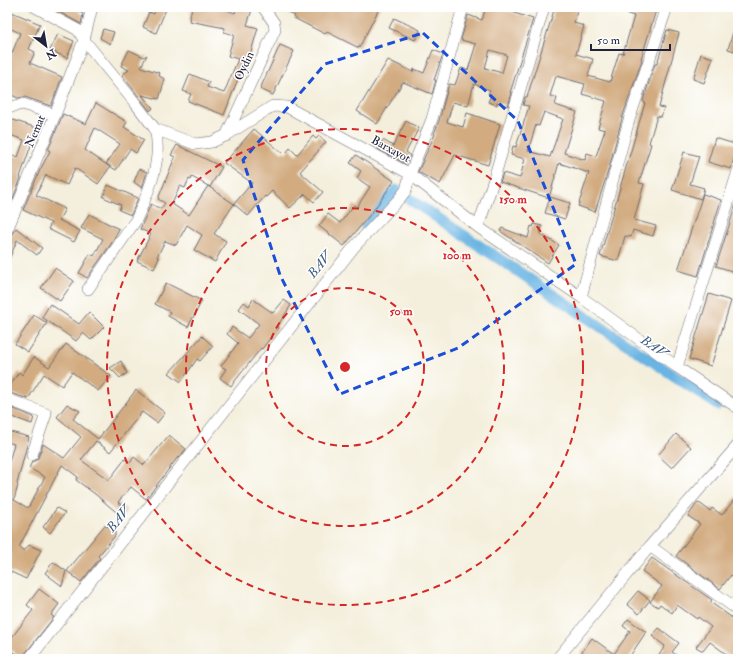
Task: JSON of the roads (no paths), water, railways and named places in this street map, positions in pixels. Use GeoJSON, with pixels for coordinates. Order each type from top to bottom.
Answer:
{"type":"FeatureCollection","features":[{"type":"Feature","properties":{"kind":"street"},"geometry":{"type":"LineString","coordinates":[[35,7],[78,30],[84,40],[155,129],[158,141],[157,162],[136,220],[88,289]]}},
{"type":"Feature","properties":{"kind":"street","name":"Nemat"},"geometry":{"type":"LineString","coordinates":[[7,230],[55,115],[84,40],[92,7]]}},
{"type":"Feature","properties":{"kind":"street","name":"Oydin"},"geometry":{"type":"LineString","coordinates":[[225,136],[274,30],[274,23],[263,7]]}},
{"type":"Feature","properties":{"kind":"street"},"geometry":{"type":"LineString","coordinates":[[29,659],[354,247],[406,190],[410,174],[432,119],[463,7]]}},
{"type":"Feature","properties":{"kind":"street"},"geometry":{"type":"LineString","coordinates":[[478,227],[494,182],[544,7]]}},
{"type":"Feature","properties":{"kind":"street"},"geometry":{"type":"LineString","coordinates":[[581,297],[629,120],[667,7]]}},
{"type":"Feature","properties":{"kind":"street"},"geometry":{"type":"LineString","coordinates":[[7,108],[23,104],[55,115]]}},
{"type":"Feature","properties":{"kind":"street","name":"Barxayot"},"geometry":{"type":"LineString","coordinates":[[155,129],[195,144],[212,142],[225,136],[273,106],[287,107],[410,174],[478,227],[581,297],[677,367],[738,408]]}},
{"type":"Feature","properties":{"kind":"street"},"geometry":{"type":"LineString","coordinates":[[677,367],[738,171]]}},
{"type":"Feature","properties":{"kind":"street"},"geometry":{"type":"LineString","coordinates":[[7,399],[46,414],[32,455]]}},
{"type":"Feature","properties":{"kind":"street"},"geometry":{"type":"LineString","coordinates":[[563,657],[650,546],[738,445]]}},
{"type":"Feature","properties":{"kind":"street"},"geometry":{"type":"LineString","coordinates":[[650,546],[738,610]]}},
{"type":"Feature","properties":{"kind":"waterway","name":"BAV"},"geometry":{"type":"LineString","coordinates":[[366,228],[396,190],[718,405]]}}]}
